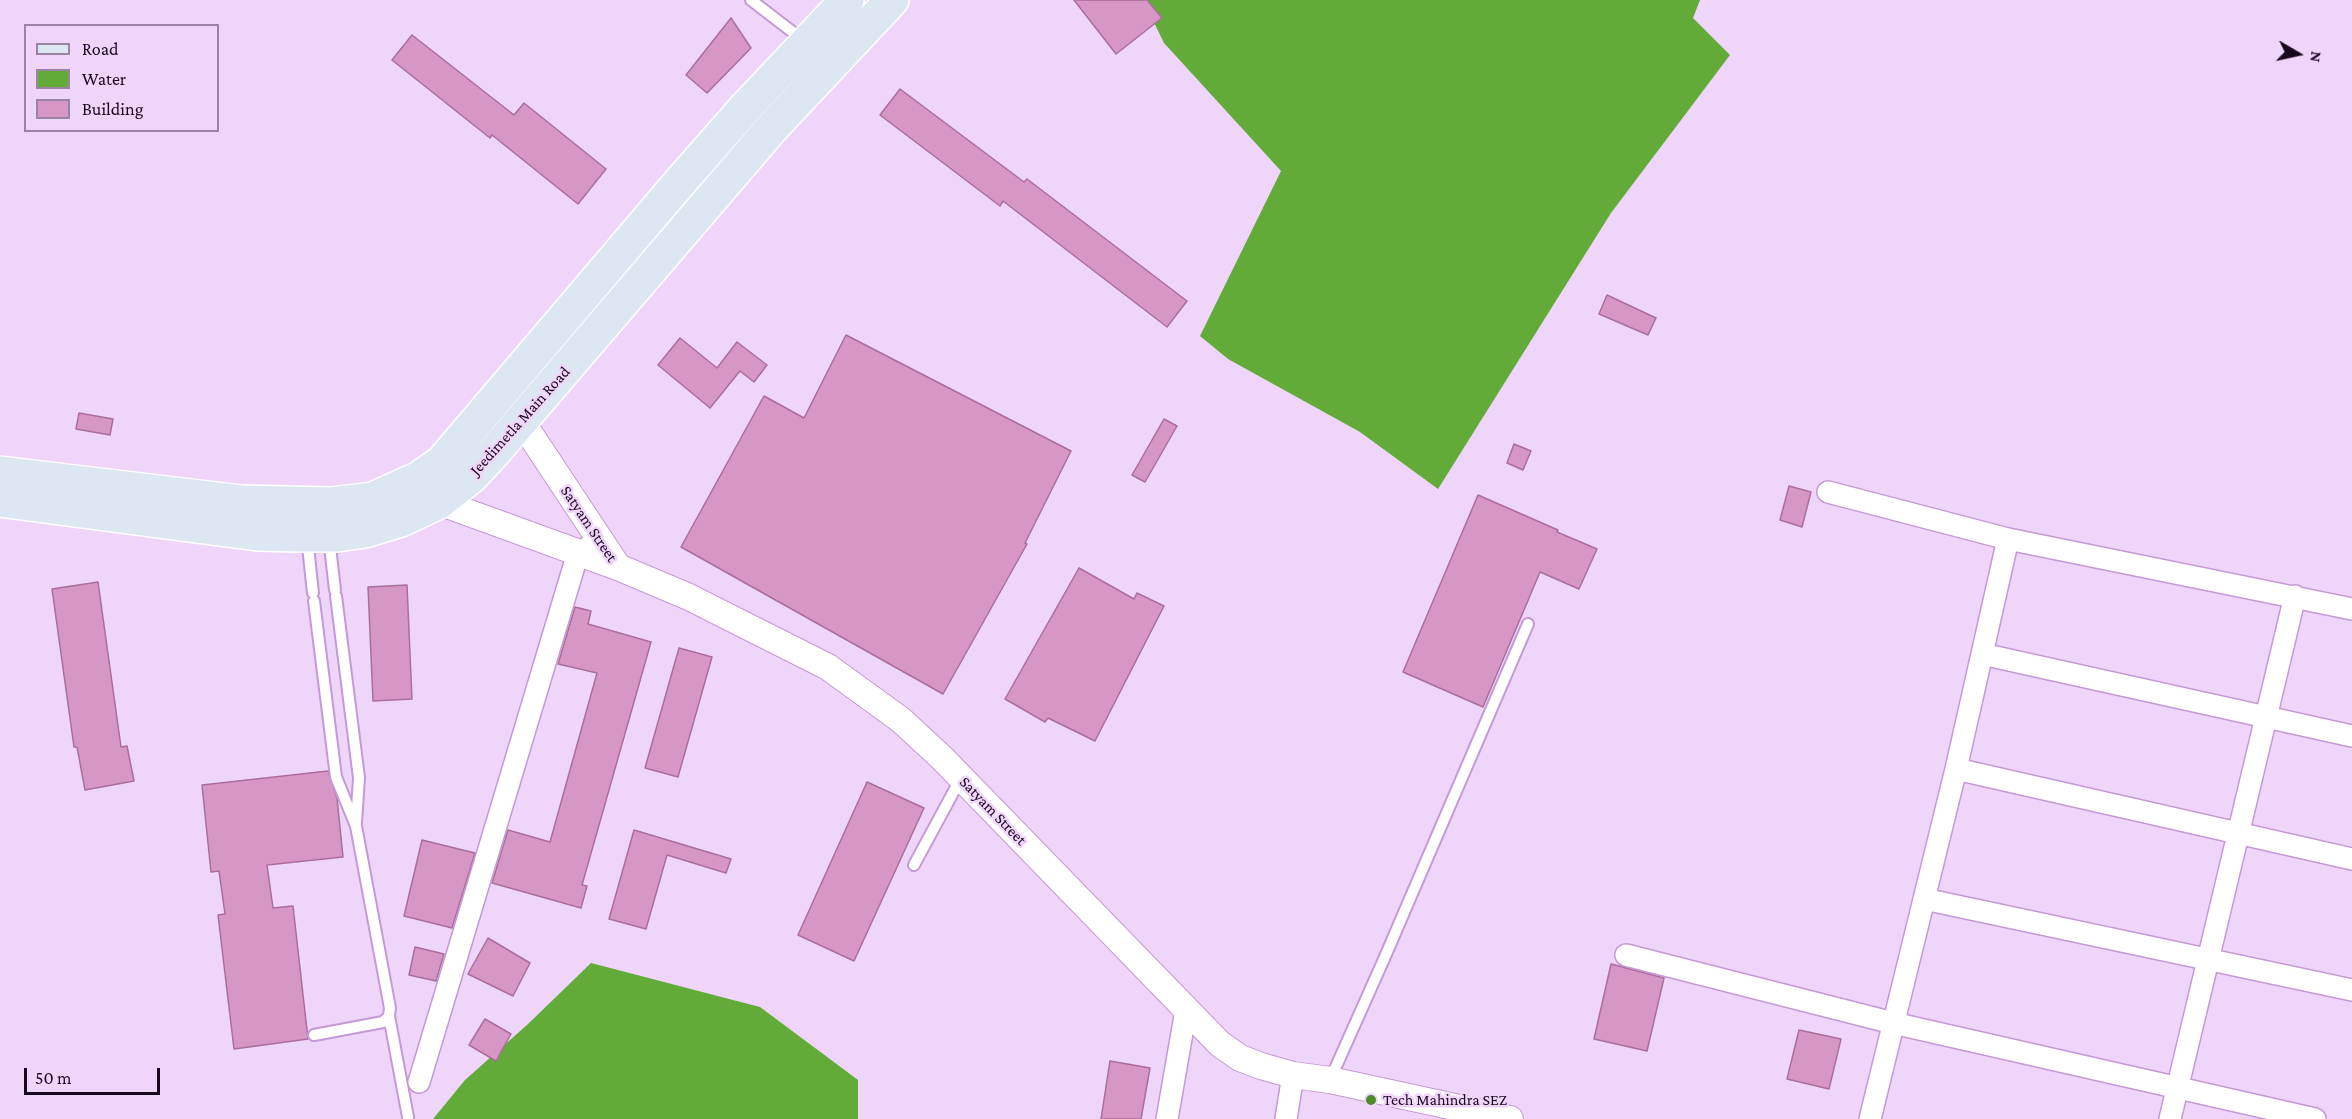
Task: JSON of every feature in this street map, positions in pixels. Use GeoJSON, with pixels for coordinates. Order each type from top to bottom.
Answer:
{"type":"FeatureCollection","features":[{"type":"Feature","properties":{"kind":"main road","name":"Jeedimetla Main Road"},"geometry":{"type":"LineString","coordinates":[[0,473],[241,502],[331,504],[373,499],[419,478],[442,462],[680,182],[847,0]]}},
{"type":"Feature","properties":{"kind":"main road","name":"Jeedimetla Main Road"},"geometry":{"type":"LineString","coordinates":[[0,501],[257,534],[317,535],[365,531],[392,523],[439,502],[472,476],[522,422],[771,129],[892,0]]}},
{"type":"Feature","properties":{"kind":"street","name":"Satyam Street"},"geometry":{"type":"LineString","coordinates":[[522,422],[618,567],[689,597],[828,667],[901,720],[961,777],[1220,1044],[1240,1058],[1293,1075],[1330,1080],[1510,1119]]}},
{"type":"Feature","properties":{"kind":"street"},"geometry":{"type":"LineString","coordinates":[[1828,492],[2008,539],[2352,609]]}},
{"type":"Feature","properties":{"kind":"street"},"geometry":{"type":"LineString","coordinates":[[439,502],[618,567]]}},
{"type":"Feature","properties":{"kind":"street"},"geometry":{"type":"LineString","coordinates":[[1870,1119],[1956,769],[2008,539]]}},
{"type":"Feature","properties":{"kind":"street"},"geometry":{"type":"LineString","coordinates":[[419,1082],[578,553],[600,541]]}},
{"type":"Feature","properties":{"kind":"street"},"geometry":{"type":"LineString","coordinates":[[2170,1119],[2295,596]]}},
{"type":"Feature","properties":{"kind":"street"},"geometry":{"type":"LineString","coordinates":[[1982,654],[2352,736]]}},
{"type":"Feature","properties":{"kind":"street"},"geometry":{"type":"LineString","coordinates":[[1956,769],[2352,859]]}},
{"type":"Feature","properties":{"kind":"street"},"geometry":{"type":"LineString","coordinates":[[1924,899],[2352,990]]}},
{"type":"Feature","properties":{"kind":"street"},"geometry":{"type":"LineString","coordinates":[[1626,955],[1893,1023],[2315,1119]]}},
{"type":"Feature","properties":{"kind":"street"},"geometry":{"type":"LineString","coordinates":[[1167,1119],[1186,1010]]}},
{"type":"Feature","properties":{"kind":"street"},"geometry":{"type":"LineString","coordinates":[[1286,1119],[1293,1075]]}},
{"type":"Feature","properties":{"kind":"lane"},"geometry":{"type":"LineString","coordinates":[[751,0],[806,43]]}},
{"type":"Feature","properties":{"kind":"lane"},"geometry":{"type":"LineString","coordinates":[[317,535],[336,593],[359,778],[356,826]]}},
{"type":"Feature","properties":{"kind":"lane"},"geometry":{"type":"LineString","coordinates":[[317,535],[314,597],[336,777],[356,826],[408,1117]]}},
{"type":"Feature","properties":{"kind":"lane"},"geometry":{"type":"LineString","coordinates":[[1330,1080],[1528,624]]}},
{"type":"Feature","properties":{"kind":"lane"},"geometry":{"type":"LineString","coordinates":[[914,865],[961,777]]}},
{"type":"Feature","properties":{"kind":"lane"},"geometry":{"type":"LineString","coordinates":[[314,1035],[383,1022],[389,1016]]}},
{"type":"Feature","properties":{"kind":"water"},"geometry":{"type":"Polygon","coordinates":[[[1143,0],[1700,0],[1693,18],[1730,55],[1611,213],[1438,489],[1360,432],[1228,359],[1200,336],[1281,171],[1164,43],[1143,0]]]}},
{"type":"Feature","properties":{"kind":"water"},"geometry":{"type":"Polygon","coordinates":[[[591,963],[760,1007],[858,1080],[858,1119],[433,1119],[465,1080],[528,1024],[591,963]]]}},
{"type":"Feature","properties":{"kind":"building"},"geometry":{"type":"Polygon","coordinates":[[[1074,0],[1147,0],[1162,18],[1116,54],[1074,0]]]}},
{"type":"Feature","properties":{"kind":"building"},"geometry":{"type":"Polygon","coordinates":[[[731,18],[751,48],[707,93],[686,75],[731,18]]]}},
{"type":"Feature","properties":{"kind":"building"},"geometry":{"type":"Polygon","coordinates":[[[412,35],[514,115],[524,103],[606,169],[578,204],[492,135],[490,138],[392,60],[412,35]]]}},
{"type":"Feature","properties":{"kind":"building"},"geometry":{"type":"Polygon","coordinates":[[[900,89],[1024,182],[1027,179],[1187,301],[1167,327],[1003,201],[1000,206],[880,115],[900,89]]]}},
{"type":"Feature","properties":{"kind":"building"},"geometry":{"type":"Polygon","coordinates":[[[1607,295],[1656,318],[1648,335],[1599,314],[1607,295]]]}},
{"type":"Feature","properties":{"kind":"building"},"geometry":{"type":"Polygon","coordinates":[[[846,335],[1071,451],[1025,543],[1027,544],[943,694],[681,547],[764,396],[804,418],[846,335]]]}},
{"type":"Feature","properties":{"kind":"building"},"geometry":{"type":"Polygon","coordinates":[[[680,338],[717,368],[737,342],[767,365],[754,382],[740,371],[710,408],[658,365],[680,338]]]}},
{"type":"Feature","properties":{"kind":"building"},"geometry":{"type":"Polygon","coordinates":[[[79,413],[113,419],[110,435],[76,429],[79,413]]]}},
{"type":"Feature","properties":{"kind":"building"},"geometry":{"type":"Polygon","coordinates":[[[1164,419],[1177,426],[1145,482],[1132,475],[1164,419]]]}},
{"type":"Feature","properties":{"kind":"building"},"geometry":{"type":"Polygon","coordinates":[[[1514,444],[1531,451],[1523,470],[1507,463],[1514,444]]]}},
{"type":"Feature","properties":{"kind":"building"},"geometry":{"type":"Polygon","coordinates":[[[1789,486],[1811,492],[1802,527],[1780,520],[1789,486]]]}},
{"type":"Feature","properties":{"kind":"building"},"geometry":{"type":"Polygon","coordinates":[[[1478,495],[1597,549],[1579,589],[1540,572],[1483,707],[1403,672],[1478,495]]]}},
{"type":"Feature","properties":{"kind":"building"},"geometry":{"type":"Polygon","coordinates":[[[1079,568],[1134,599],[1137,593],[1164,606],[1095,741],[1048,718],[1045,722],[1005,699],[1079,568]]]}},
{"type":"Feature","properties":{"kind":"building"},"geometry":{"type":"Polygon","coordinates":[[[98,582],[121,747],[127,746],[134,781],[85,790],[77,747],[74,747],[52,589],[98,582]]]}},
{"type":"Feature","properties":{"kind":"building"},"geometry":{"type":"Polygon","coordinates":[[[407,585],[412,699],[373,701],[368,587],[407,585]]]}},
{"type":"Feature","properties":{"kind":"building"},"geometry":{"type":"Polygon","coordinates":[[[575,607],[591,611],[588,624],[651,642],[582,885],[587,886],[581,908],[492,883],[508,830],[550,842],[597,673],[558,664],[575,607]]]}},
{"type":"Feature","properties":{"kind":"building"},"geometry":{"type":"Polygon","coordinates":[[[679,648],[712,657],[678,777],[645,768],[679,648]]]}},
{"type":"Feature","properties":{"kind":"building"},"geometry":{"type":"Polygon","coordinates":[[[328,771],[337,798],[343,857],[267,865],[273,908],[293,906],[308,1039],[234,1049],[218,915],[225,914],[219,871],[211,872],[202,785],[328,771]]]}},
{"type":"Feature","properties":{"kind":"building"},"geometry":{"type":"Polygon","coordinates":[[[867,782],[924,808],[854,961],[798,935],[867,782]]]}},
{"type":"Feature","properties":{"kind":"building"},"geometry":{"type":"Polygon","coordinates":[[[634,830],[731,859],[726,873],[667,855],[646,929],[609,919],[634,830]]]}},
{"type":"Feature","properties":{"kind":"building"},"geometry":{"type":"Polygon","coordinates":[[[422,840],[475,853],[452,928],[404,916],[422,840]]]}},
{"type":"Feature","properties":{"kind":"building"},"geometry":{"type":"Polygon","coordinates":[[[488,938],[530,963],[513,996],[468,974],[488,938]]]}},
{"type":"Feature","properties":{"kind":"building"},"geometry":{"type":"Polygon","coordinates":[[[415,947],[444,954],[436,981],[409,975],[415,947]]]}},
{"type":"Feature","properties":{"kind":"building"},"geometry":{"type":"Polygon","coordinates":[[[1611,964],[1664,978],[1647,1051],[1594,1039],[1611,964]]]}},
{"type":"Feature","properties":{"kind":"building"},"geometry":{"type":"Polygon","coordinates":[[[485,1019],[511,1034],[496,1061],[469,1045],[485,1019]]]}},
{"type":"Feature","properties":{"kind":"building"},"geometry":{"type":"Polygon","coordinates":[[[1799,1030],[1841,1039],[1829,1089],[1787,1079],[1799,1030]]]}},
{"type":"Feature","properties":{"kind":"building"},"geometry":{"type":"Polygon","coordinates":[[[1110,1061],[1150,1068],[1141,1119],[1101,1119],[1110,1061]]]}},
{"type":"Feature","properties":{"kind":"place","name":"Tech Mahindra SEZ"},"geometry":{"type":"Point","coordinates":[1371,1100]}}]}
